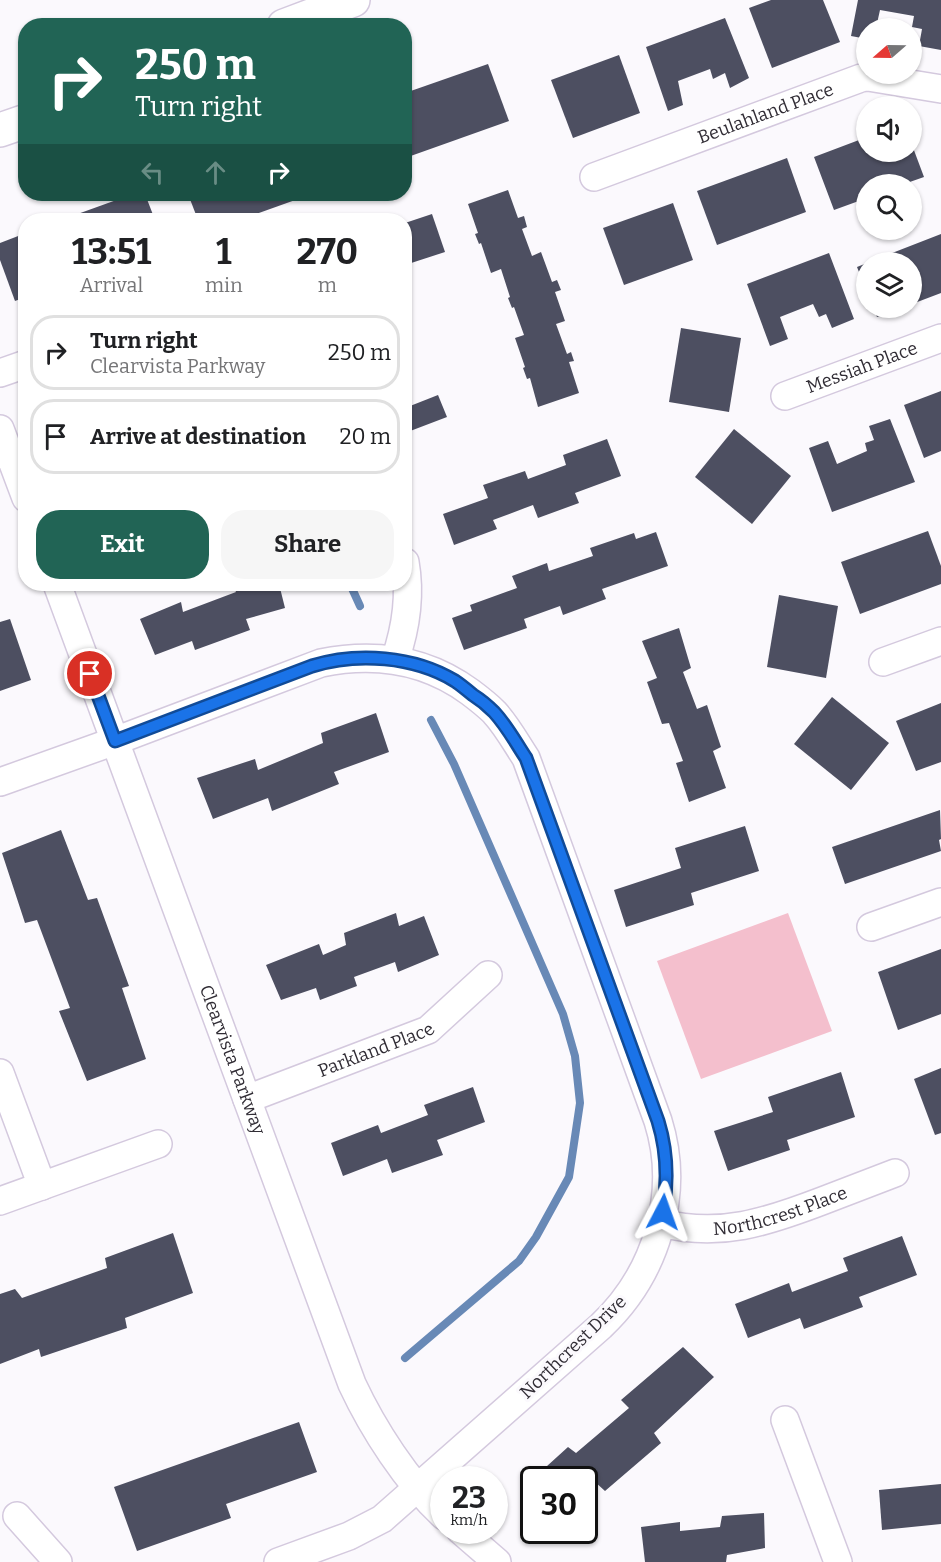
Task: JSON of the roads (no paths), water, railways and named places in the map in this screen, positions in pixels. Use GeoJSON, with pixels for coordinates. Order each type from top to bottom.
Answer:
{"type":"FeatureCollection","features":[{"type":"Feature","properties":{"kind":"street"},"geometry":{"type":"LineString","coordinates":[[306,18],[354,0]]}},
{"type":"Feature","properties":{"kind":"street","name":"Beulahland Place"},"geometry":{"type":"LineString","coordinates":[[594,177],[857,79],[868,77],[941,89]]}},
{"type":"Feature","properties":{"kind":"street"},"geometry":{"type":"LineString","coordinates":[[0,130],[18,124]]}},
{"type":"Feature","properties":{"kind":"street","name":"Messiah Place"},"geometry":{"type":"LineString","coordinates":[[785,396],[941,338]]}},
{"type":"Feature","properties":{"kind":"street"},"geometry":{"type":"LineString","coordinates":[[0,374],[18,367]]}},
{"type":"Feature","properties":{"kind":"street"},"geometry":{"type":"LineString","coordinates":[[0,429],[18,477]]}},
{"type":"Feature","properties":{"kind":"street","name":"Clearvista Parkway"},"geometry":{"type":"LineString","coordinates":[[60,591],[352,1384],[381,1437],[430,1501]]}},
{"type":"Feature","properties":{"kind":"street"},"geometry":{"type":"LineString","coordinates":[[395,660],[403,637],[408,591]]}},
{"type":"Feature","properties":{"kind":"street"},"geometry":{"type":"LineString","coordinates":[[883,662],[941,641]]}},
{"type":"Feature","properties":{"kind":"street","name":"Northcrest Drive"},"geometry":{"type":"LineString","coordinates":[[0,782],[321,663],[358,658],[395,660],[426,668],[454,681],[493,711],[504,723],[526,758],[661,1132],[666,1178],[661,1223],[645,1269],[626,1299],[610,1317],[418,1488],[373,1525],[278,1562]]}},
{"type":"Feature","properties":{"kind":"street"},"geometry":{"type":"LineString","coordinates":[[871,927],[941,902]]}},
{"type":"Feature","properties":{"kind":"street","name":"Parkland Place"},"geometry":{"type":"LineString","coordinates":[[247,1099],[428,1030],[488,975]]}},
{"type":"Feature","properties":{"kind":"street"},"geometry":{"type":"LineString","coordinates":[[0,1073],[42,1186]]}},
{"type":"Feature","properties":{"kind":"street"},"geometry":{"type":"LineString","coordinates":[[0,1201],[158,1144]]}},
{"type":"Feature","properties":{"kind":"street","name":"Northcrest Place"},"geometry":{"type":"LineString","coordinates":[[661,1223],[695,1228],[743,1226],[776,1218],[895,1173]]}},
{"type":"Feature","properties":{"kind":"street"},"geometry":{"type":"LineString","coordinates":[[785,1420],[838,1562]]}},
{"type":"Feature","properties":{"kind":"street"},"geometry":{"type":"LineString","coordinates":[[17,1516],[58,1562]]}},
{"type":"Feature","properties":{"kind":"street"},"geometry":{"type":"LineString","coordinates":[[476,1544],[497,1562]]}},
{"type":"Feature","properties":{"kind":"waterway"},"geometry":{"type":"LineString","coordinates":[[353,591],[360,606]]}},
{"type":"Feature","properties":{"kind":"waterway"},"geometry":{"type":"LineString","coordinates":[[405,1358],[519,1261],[536,1237],[569,1177],[580,1103],[575,1056],[563,1014],[454,764],[431,720]]}}]}
